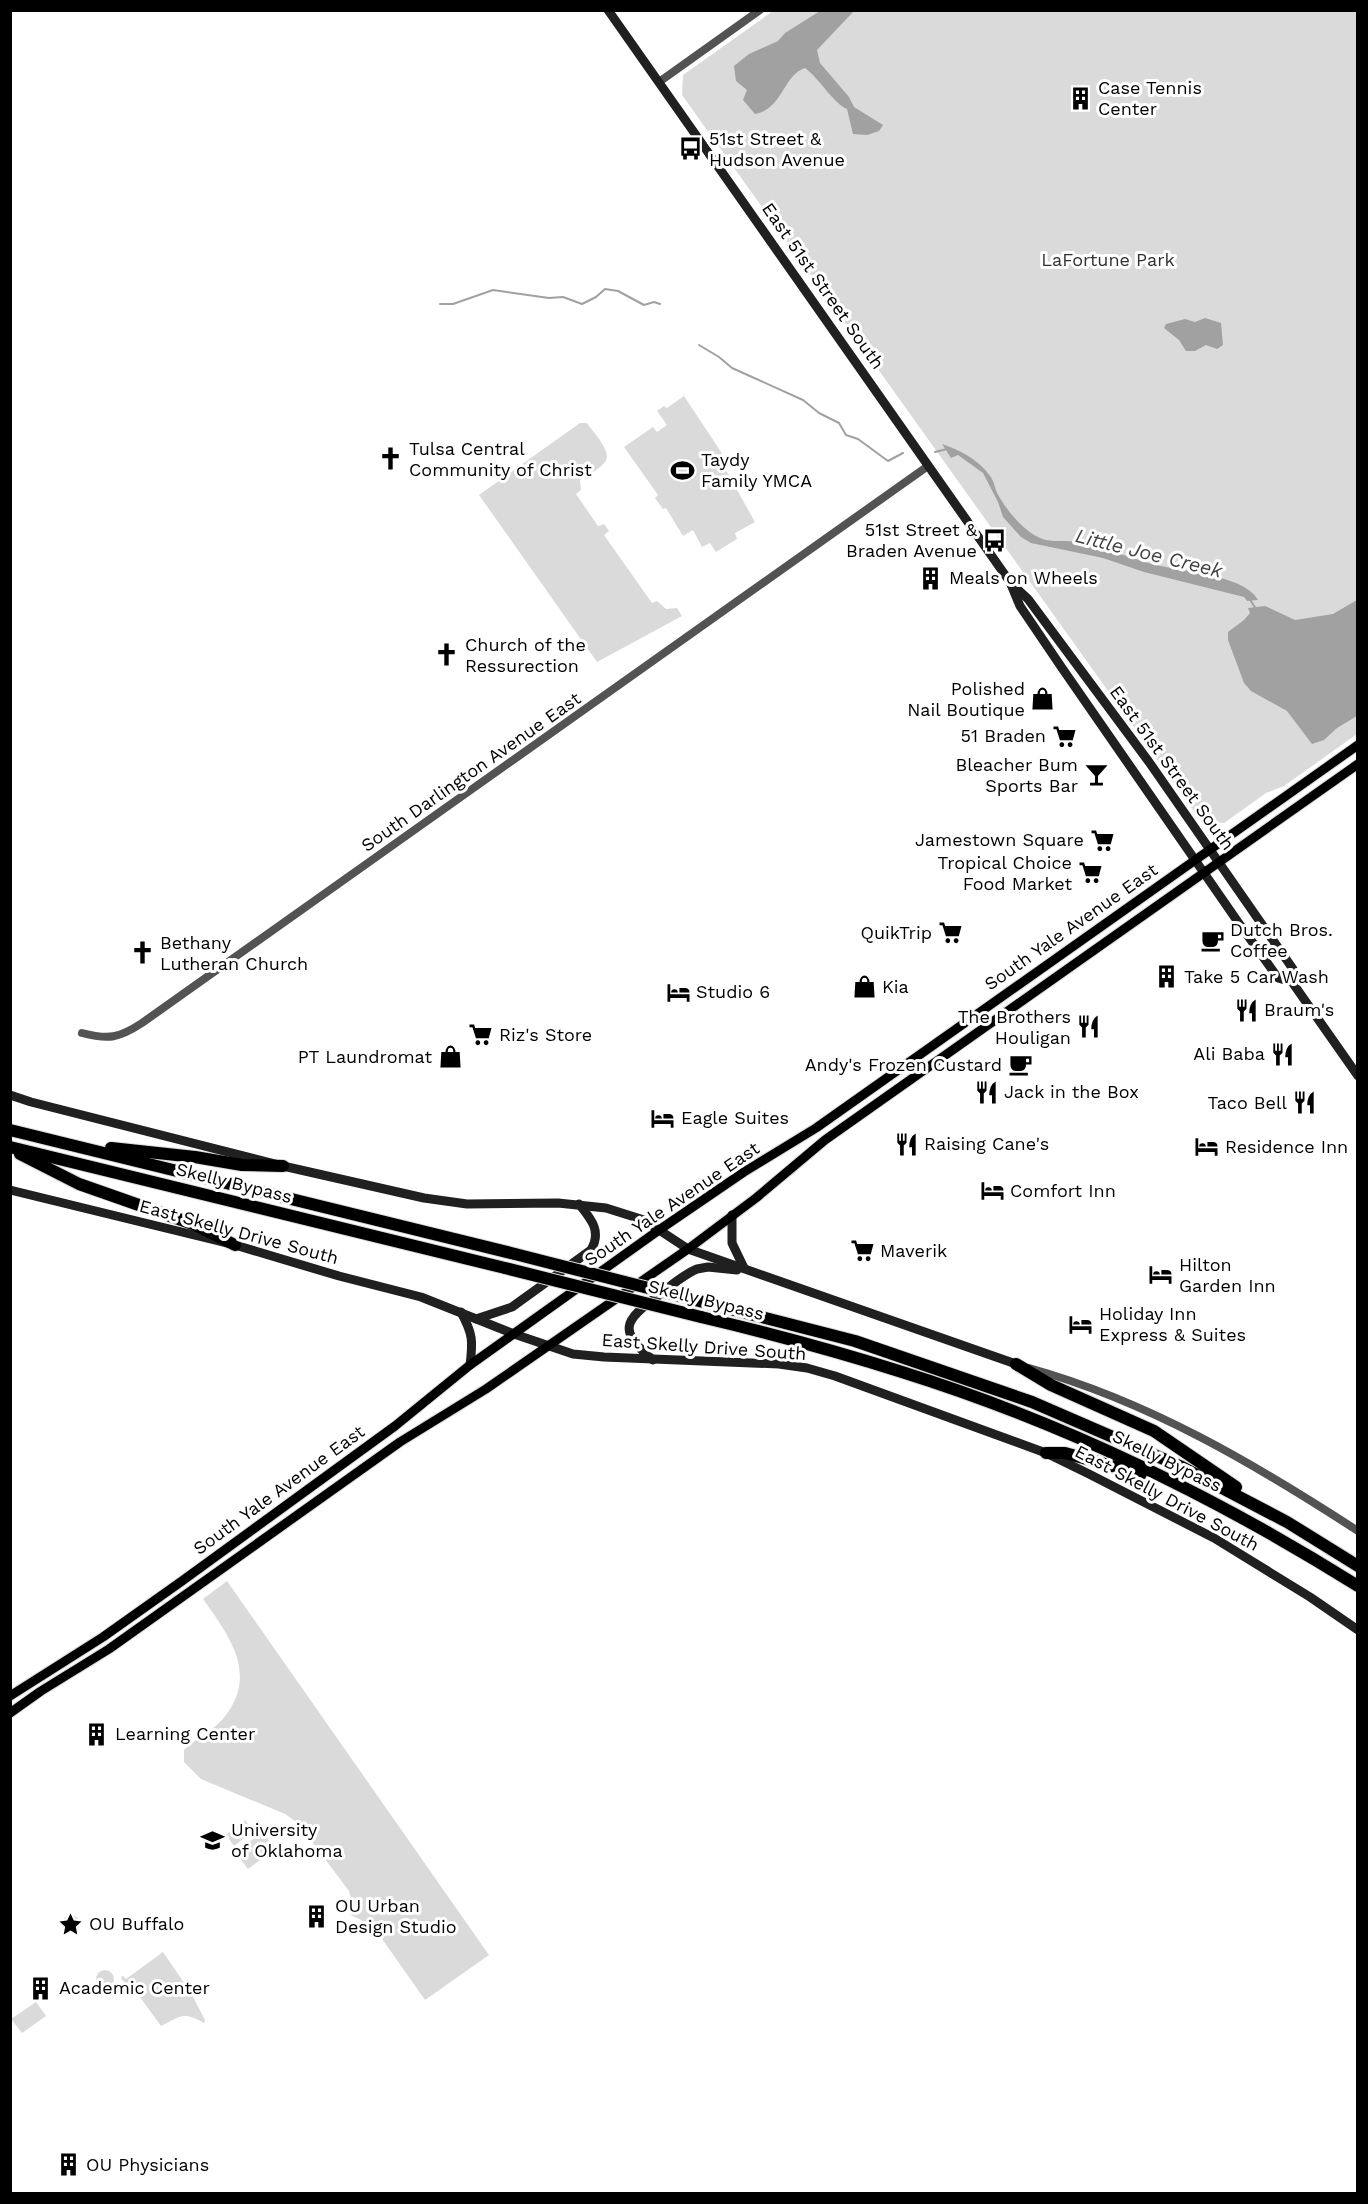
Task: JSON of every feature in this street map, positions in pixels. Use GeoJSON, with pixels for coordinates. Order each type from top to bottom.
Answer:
{"type":"FeatureCollection","features":[{"type":"Feature","properties":{"kind":"highway","name":"Skelly Bypass"},"geometry":{"type":"LineString","coordinates":[[10,1130],[516,1254],[855,1341],[1023,1398],[1155,1454],[1287,1522],[1358,1566]]}},
{"type":"Feature","properties":{"kind":"highway"},"geometry":{"type":"LineString","coordinates":[[66,1144],[195,1157],[242,1165],[283,1166]]}},
{"type":"Feature","properties":{"kind":"highway"},"geometry":{"type":"LineString","coordinates":[[10,1148],[79,1184],[193,1224],[235,1245]]}},
{"type":"Feature","properties":{"kind":"highway","name":"Skelly Bypass"},"geometry":{"type":"LineString","coordinates":[[10,1148],[701,1317],[849,1356],[952,1389],[1057,1430],[1168,1481],[1263,1530],[1358,1586]]}},
{"type":"Feature","properties":{"kind":"highway"},"geometry":{"type":"LineString","coordinates":[[1016,1364],[1051,1385],[1154,1431],[1287,1522]]}},
{"type":"Feature","properties":{"kind":"highway"},"geometry":{"type":"LineString","coordinates":[[1046,1453],[1065,1453],[1168,1481]]}},
{"type":"Feature","properties":{"kind":"main road","name":"East 51st Street South"},"geometry":{"type":"LineString","coordinates":[[608,10],[1010,582],[1028,599],[1149,762],[1293,969],[1292,982]]}},
{"type":"Feature","properties":{"kind":"main road","name":"East 51st Street South"},"geometry":{"type":"LineString","coordinates":[[1010,582],[1020,606],[1203,873],[1278,978],[1292,982],[1358,1076]]}},
{"type":"Feature","properties":{"kind":"main road","name":"South Yale Avenue East"},"geometry":{"type":"LineString","coordinates":[[10,1696],[103,1637],[182,1581],[366,1447],[470,1365],[659,1230],[745,1171],[816,1128],[1358,745]]}},
{"type":"Feature","properties":{"kind":"main road","name":"South Yale Avenue East"},"geometry":{"type":"LineString","coordinates":[[10,1713],[41,1691],[110,1649],[374,1460],[470,1400],[688,1249],[825,1140],[1358,764]]}},
{"type":"Feature","properties":{"kind":"main road"},"geometry":{"type":"LineString","coordinates":[[1048,964],[1057,976]]}},
{"type":"Feature","properties":{"kind":"main road"},"geometry":{"type":"LineString","coordinates":[[918,1056],[927,1068]]}},
{"type":"Feature","properties":{"kind":"main road"},"geometry":{"type":"LineString","coordinates":[[10,1095],[283,1166],[445,1201],[492,1204],[579,1204],[620,1212],[644,1220],[688,1249],[1016,1364]]}},
{"type":"Feature","properties":{"kind":"main road"},"geometry":{"type":"LineString","coordinates":[[816,1128],[825,1140]]}},
{"type":"Feature","properties":{"kind":"main road"},"geometry":{"type":"LineString","coordinates":[[795,1142],[804,1156]]}},
{"type":"Feature","properties":{"kind":"main road","name":"East Skelly Drive South"},"geometry":{"type":"LineString","coordinates":[[10,1190],[235,1245],[339,1276],[421,1297],[547,1346],[587,1356],[779,1364],[807,1368],[836,1376],[1046,1453],[1214,1538],[1358,1630]]}},
{"type":"Feature","properties":{"kind":"main road"},"geometry":{"type":"LineString","coordinates":[[476,1319],[512,1307],[591,1250],[597,1236],[596,1229],[579,1204]]}},
{"type":"Feature","properties":{"kind":"main road"},"geometry":{"type":"LineString","coordinates":[[732,1215],[732,1243],[748,1270]]}},
{"type":"Feature","properties":{"kind":"main road"},"geometry":{"type":"LineString","coordinates":[[653,1360],[637,1346],[631,1337],[629,1326],[637,1311],[697,1269],[708,1267],[748,1270]]}},
{"type":"Feature","properties":{"kind":"main road"},"geometry":{"type":"LineString","coordinates":[[461,1312],[472,1335],[470,1365]]}},
{"type":"Feature","properties":{"kind":"main road"},"geometry":{"type":"LineString","coordinates":[[366,1447],[374,1460]]}},
{"type":"Feature","properties":{"kind":"main road"},"geometry":{"type":"LineString","coordinates":[[182,1581],[190,1592]]}},
{"type":"Feature","properties":{"kind":"street"},"geometry":{"type":"LineString","coordinates":[[659,82],[760,10]]}},
{"type":"Feature","properties":{"kind":"street","name":"South Darlington Avenue East"},"geometry":{"type":"LineString","coordinates":[[82,1033],[105,1038],[120,1036],[142,1023],[928,466]]}},
{"type":"Feature","properties":{"kind":"street"},"geometry":{"type":"LineString","coordinates":[[1016,1364],[1113,1396],[1168,1420],[1224,1450],[1358,1531]]}},
{"type":"Feature","properties":{"kind":"green space","name":"LaFortune Park"},"geometry":{"type":"Polygon","coordinates":[[[773,11],[1357,11],[1357,734],[1284,786],[1266,793],[1224,823],[1201,821],[682,95],[683,75],[773,11]]]}},
{"type":"Feature","properties":{"kind":"green space","name":"Taydy Family YMCA"},"geometry":{"type":"Polygon","coordinates":[[[684,396],[727,461],[723,465],[755,522],[735,533],[737,539],[716,552],[710,543],[702,547],[693,530],[683,536],[666,508],[663,509],[655,498],[658,495],[624,447],[653,427],[657,432],[667,425],[657,411],[664,406],[667,408],[684,396]]]}},
{"type":"Feature","properties":{"kind":"green space"},"geometry":{"type":"Polygon","coordinates":[[[580,423],[587,423],[604,448],[607,458],[600,467],[580,480],[581,490],[576,494],[598,526],[604,524],[609,531],[604,535],[652,603],[657,601],[666,609],[677,608],[682,616],[597,662],[479,495],[580,423]]]}},
{"type":"Feature","properties":{"kind":"green space"},"geometry":{"type":"Polygon","coordinates":[[[227,1581],[489,1955],[425,2000],[373,1926],[351,1915],[352,1902],[349,1891],[298,1823],[285,1814],[201,1779],[184,1762],[184,1750],[221,1721],[233,1705],[239,1689],[240,1673],[231,1643],[203,1599],[227,1581]]]}},
{"type":"Feature","properties":{"kind":"green space"},"geometry":{"type":"Polygon","coordinates":[[[245,1820],[253,1831],[234,1846],[226,1835],[245,1820]]]}},
{"type":"Feature","properties":{"kind":"green space"},"geometry":{"type":"Polygon","coordinates":[[[263,1832],[275,1849],[248,1869],[235,1852],[263,1832]]]}},
{"type":"Feature","properties":{"kind":"green space"},"geometry":{"type":"Polygon","coordinates":[[[71,1915],[77,1918],[80,1924],[77,1930],[71,1933],[65,1930],[62,1924],[65,1918],[71,1915]]]}},
{"type":"Feature","properties":{"kind":"green space"},"geometry":{"type":"Polygon","coordinates":[[[163,1952],[191,1993],[205,2020],[204,2023],[182,2016],[161,2026],[134,1989],[122,1980],[121,1977],[126,1979],[163,1952]]]}},
{"type":"Feature","properties":{"kind":"green space"},"geometry":{"type":"Polygon","coordinates":[[[105,1970],[111,1973],[114,1979],[111,1985],[105,1988],[99,1985],[96,1979],[99,1973],[105,1970]]]}},
{"type":"Feature","properties":{"kind":"green space"},"geometry":{"type":"Polygon","coordinates":[[[36,2002],[46,2016],[22,2033],[11,2019],[36,2002]]]}},
{"type":"Feature","properties":{"kind":"shaded area"},"geometry":{"type":"Polygon","coordinates":[[[820,11],[854,11],[817,50],[820,63],[849,97],[854,107],[883,125],[879,131],[867,135],[853,134],[847,109],[837,102],[805,68],[792,77],[772,106],[764,111],[755,114],[743,100],[747,90],[736,81],[734,66],[749,54],[778,41],[785,33],[820,11]]]}},
{"type":"Feature","properties":{"kind":"shaded area"},"geometry":{"type":"Polygon","coordinates":[[[1205,318],[1221,323],[1223,345],[1217,349],[1206,345],[1195,351],[1186,351],[1179,340],[1164,328],[1166,324],[1185,319],[1195,322],[1205,318]]]}},
{"type":"Feature","properties":{"kind":"shaded area"},"geometry":{"type":"Polygon","coordinates":[[[942,444],[975,460],[986,470],[1006,507],[1024,528],[1039,537],[1050,541],[1074,541],[1152,564],[1226,579],[1251,592],[1258,600],[1247,601],[1244,597],[1144,572],[1103,558],[1031,543],[1021,537],[1003,517],[983,473],[958,455],[951,458],[942,444]]]}},
{"type":"Feature","properties":{"kind":"shaded area"},"geometry":{"type":"Polygon","coordinates":[[[1357,600],[1357,716],[1337,728],[1324,740],[1312,744],[1287,711],[1251,691],[1244,683],[1228,640],[1228,632],[1250,613],[1248,608],[1265,606],[1295,620],[1333,614],[1357,600]]]}},
{"type":"Feature","properties":{"kind":"waterway","name":"Little Joe Creek"},"geometry":{"type":"LineString","coordinates":[[440,304],[453,304],[493,290],[549,298],[563,297],[582,304],[605,289],[618,291],[644,305],[654,302],[660,304]]}},
{"type":"Feature","properties":{"kind":"waterway","name":"Little Joe Creek"},"geometry":{"type":"LineString","coordinates":[[699,345],[732,368],[803,400],[819,413],[839,423],[846,435],[858,439],[888,461],[903,453]]}},
{"type":"Feature","properties":{"kind":"waterway","name":"Little Joe Creek"},"geometry":{"type":"LineString","coordinates":[[935,452],[947,449]]}},
{"type":"Feature","properties":{"kind":"waterway","name":"Little Joe Creek"},"geometry":{"type":"LineString","coordinates":[[1249,598],[1256,609]]}},
{"type":"Feature","properties":{"kind":"place","name":"Case Tennis Center"},"geometry":{"type":"Point","coordinates":[1080,98]}},
{"type":"Feature","properties":{"kind":"place","name":"51st Street & Hudson Avenue"},"geometry":{"type":"Point","coordinates":[691,149]}},
{"type":"Feature","properties":{"kind":"place","name":"Tulsa Central Community of Christ"},"geometry":{"type":"Point","coordinates":[391,459]}},
{"type":"Feature","properties":{"kind":"place","name":"Taydy Family YMCA"},"geometry":{"type":"Point","coordinates":[683,470]}},
{"type":"Feature","properties":{"kind":"place","name":"51st Street & Braden Avenue"},"geometry":{"type":"Point","coordinates":[995,540]}},
{"type":"Feature","properties":{"kind":"place","name":"Meals on Wheels"},"geometry":{"type":"Point","coordinates":[931,578]}},
{"type":"Feature","properties":{"kind":"place","name":"Church of the Ressurection"},"geometry":{"type":"Point","coordinates":[447,655]}},
{"type":"Feature","properties":{"kind":"place","name":"Polished Nail Boutique"},"geometry":{"type":"Point","coordinates":[1043,699]}},
{"type":"Feature","properties":{"kind":"place","name":"51 Braden"},"geometry":{"type":"Point","coordinates":[1064,736]}},
{"type":"Feature","properties":{"kind":"place","name":"Bleacher Bum Sports Bar"},"geometry":{"type":"Point","coordinates":[1096,775]}},
{"type":"Feature","properties":{"kind":"place","name":"Jamestown Square"},"geometry":{"type":"Point","coordinates":[1102,840]}},
{"type":"Feature","properties":{"kind":"place","name":"Tropical Choice Food Market"},"geometry":{"type":"Point","coordinates":[1090,873]}},
{"type":"Feature","properties":{"kind":"place","name":"QuikTrip"},"geometry":{"type":"Point","coordinates":[950,933]}},
{"type":"Feature","properties":{"kind":"place","name":"Dutch Bros. Coffee"},"geometry":{"type":"Point","coordinates":[1212,940]}},
{"type":"Feature","properties":{"kind":"place","name":"Bethany Lutheran Church"},"geometry":{"type":"Point","coordinates":[142,953]}},
{"type":"Feature","properties":{"kind":"place","name":"Take 5 Car Wash"},"geometry":{"type":"Point","coordinates":[1166,977]}},
{"type":"Feature","properties":{"kind":"place","name":"Kia"},"geometry":{"type":"Point","coordinates":[864,987]}},
{"type":"Feature","properties":{"kind":"place","name":"Studio 6"},"geometry":{"type":"Point","coordinates":[678,992]}},
{"type":"Feature","properties":{"kind":"place","name":"Braum's"},"geometry":{"type":"Point","coordinates":[1246,1010]}},
{"type":"Feature","properties":{"kind":"place","name":"The Brothers Houligan"},"geometry":{"type":"Point","coordinates":[1089,1027]}},
{"type":"Feature","properties":{"kind":"place","name":"Riz's Store"},"geometry":{"type":"Point","coordinates":[481,1035]}},
{"type":"Feature","properties":{"kind":"place","name":"Ali Baba"},"geometry":{"type":"Point","coordinates":[1283,1054]}},
{"type":"Feature","properties":{"kind":"place","name":"PT Laundromat"},"geometry":{"type":"Point","coordinates":[450,1057]}},
{"type":"Feature","properties":{"kind":"place","name":"Andy's Frozen Custard"},"geometry":{"type":"Point","coordinates":[1020,1065]}},
{"type":"Feature","properties":{"kind":"place","name":"Jack in the Box"},"geometry":{"type":"Point","coordinates":[986,1092]}},
{"type":"Feature","properties":{"kind":"place","name":"Taco Bell"},"geometry":{"type":"Point","coordinates":[1305,1103]}},
{"type":"Feature","properties":{"kind":"place","name":"Eagle Suites"},"geometry":{"type":"Point","coordinates":[663,1118]}},
{"type":"Feature","properties":{"kind":"place","name":"Raising Cane's"},"geometry":{"type":"Point","coordinates":[906,1144]}},
{"type":"Feature","properties":{"kind":"place","name":"Residence Inn"},"geometry":{"type":"Point","coordinates":[1207,1147]}},
{"type":"Feature","properties":{"kind":"place","name":"Comfort Inn"},"geometry":{"type":"Point","coordinates":[992,1191]}},
{"type":"Feature","properties":{"kind":"place","name":"Maverik"},"geometry":{"type":"Point","coordinates":[862,1251]}},
{"type":"Feature","properties":{"kind":"place","name":"Hilton Garden Inn"},"geometry":{"type":"Point","coordinates":[1161,1275]}},
{"type":"Feature","properties":{"kind":"place","name":"Holiday Inn Express & Suites"},"geometry":{"type":"Point","coordinates":[1081,1324]}},
{"type":"Feature","properties":{"kind":"place","name":"Learning Center"},"geometry":{"type":"Point","coordinates":[97,1734]}},
{"type":"Feature","properties":{"kind":"place","name":"University of Oklahoma"},"geometry":{"type":"Point","coordinates":[213,1840]}},
{"type":"Feature","properties":{"kind":"place","name":"OU Urban Design Studio"},"geometry":{"type":"Point","coordinates":[317,1916]}},
{"type":"Feature","properties":{"kind":"place","name":"OU Buffalo"},"geometry":{"type":"Point","coordinates":[71,1924]}},
{"type":"Feature","properties":{"kind":"place","name":"Academic Center"},"geometry":{"type":"Point","coordinates":[41,1988]}},
{"type":"Feature","properties":{"kind":"place","name":"OU Physicians"},"geometry":{"type":"Point","coordinates":[68,2165]}}]}
